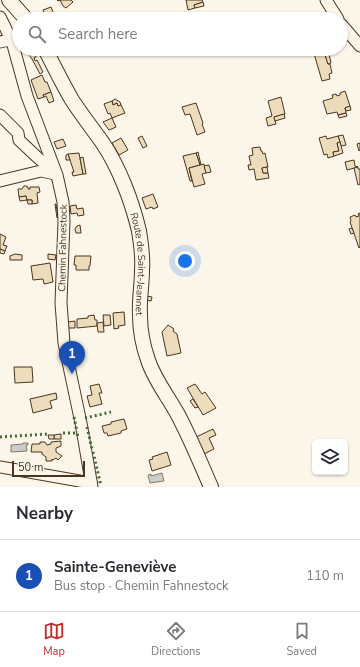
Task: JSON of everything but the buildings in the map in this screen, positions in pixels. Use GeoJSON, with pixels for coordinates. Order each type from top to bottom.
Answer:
{"type":"FeatureCollection","features":[{"type":"Feature","properties":{"kind":"main road"},"geometry":{"type":"LineString","coordinates":[[9,0],[20,12]]}},
{"type":"Feature","properties":{"kind":"main road","name":"Route de Saint-Jeannet"},"geometry":{"type":"LineString","coordinates":[[49,56],[72,99],[102,142],[118,170],[131,204],[139,232],[141,249],[142,269],[140,315],[147,359],[182,422],[211,487]]}},
{"type":"Feature","properties":{"kind":"street"},"geometry":{"type":"LineString","coordinates":[[326,0],[334,12]]}},
{"type":"Feature","properties":{"kind":"street","name":"Chemin Fahnestock"},"geometry":{"type":"LineString","coordinates":[[0,17],[5,26],[5,41],[57,175],[63,202],[61,303],[64,342],[92,484]]}},
{"type":"Feature","properties":{"kind":"street"},"geometry":{"type":"LineString","coordinates":[[348,32],[360,46]]}},
{"type":"Feature","properties":{"kind":"street"},"geometry":{"type":"LineString","coordinates":[[0,115],[18,134],[19,140]]}},
{"type":"Feature","properties":{"kind":"street"},"geometry":{"type":"LineString","coordinates":[[0,124],[57,175]]}},
{"type":"Feature","properties":{"kind":"street"},"geometry":{"type":"LineString","coordinates":[[0,181],[41,171],[57,175]]}},
{"type":"Feature","properties":{"kind":"street"},"geometry":{"type":"LineString","coordinates":[[0,467],[92,484]]}},
{"type":"Feature","properties":{"kind":"shaded area"},"geometry":{"type":"Polygon","coordinates":[[[28,443],[28,445],[26,445],[27,451],[11,452],[11,445],[28,443]]]}},
{"type":"Feature","properties":{"kind":"shaded area"},"geometry":{"type":"Polygon","coordinates":[[[162,473],[164,481],[150,483],[148,475],[151,474],[151,476],[162,473]]]}},
{"type":"Feature","properties":{"kind":"hedge"},"geometry":{"type":"LineString","coordinates":[[85,418],[111,412]]}},
{"type":"Feature","properties":{"kind":"hedge"},"geometry":{"type":"LineString","coordinates":[[74,417],[77,432]]}},
{"type":"Feature","properties":{"kind":"hedge"},"geometry":{"type":"LineString","coordinates":[[87,427],[92,449]]}},
{"type":"Feature","properties":{"kind":"hedge"},"geometry":{"type":"LineString","coordinates":[[63,433],[77,433],[78,437]]}},
{"type":"Feature","properties":{"kind":"hedge"},"geometry":{"type":"LineString","coordinates":[[0,437],[47,434]]}},
{"type":"Feature","properties":{"kind":"hedge"},"geometry":{"type":"LineString","coordinates":[[93,452],[101,486]]}},
{"type":"Feature","properties":{"kind":"place","name":"Sainte-Geneviève"},"geometry":{"type":"Point","coordinates":[72,374]}}]}
